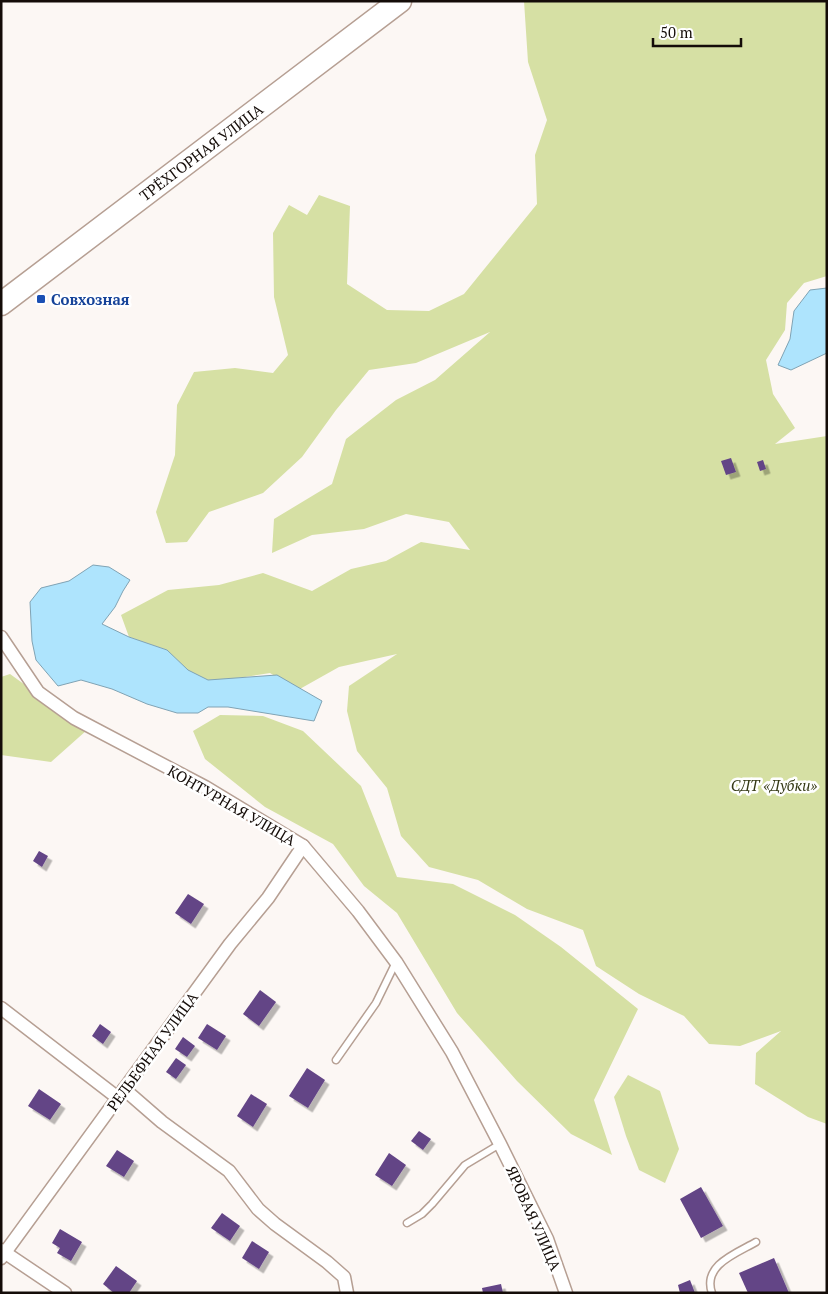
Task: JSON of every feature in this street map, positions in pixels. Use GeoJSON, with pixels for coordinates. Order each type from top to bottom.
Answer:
{"type":"FeatureCollection","features":[{"type":"Feature","properties":{"kind":"highway","name":"ТРЁХГОРНАЯ УЛИЦА"},"geometry":{"type":"LineString","coordinates":[[1,304],[400,1]]}},
{"type":"Feature","properties":{"kind":"street","name":"КОНТУРНАЯ УЛИЦА"},"geometry":{"type":"LineString","coordinates":[[1,637],[38,692],[74,718],[205,787],[303,846],[358,911],[396,962],[452,1052],[500,1144]]}},
{"type":"Feature","properties":{"kind":"street","name":"РЕЛЬЕФНАЯ УЛИЦА"},"geometry":{"type":"LineString","coordinates":[[2,1254],[230,944],[268,898],[303,846]]}},
{"type":"Feature","properties":{"kind":"street"},"geometry":{"type":"LineString","coordinates":[[1,1008],[229,1171],[258,1209],[275,1224],[327,1262],[344,1278],[347,1293]]}},
{"type":"Feature","properties":{"kind":"street","name":"ЯРОВАЯ УЛИЦА"},"geometry":{"type":"LineString","coordinates":[[500,1144],[547,1239],[566,1293]]}},
{"type":"Feature","properties":{"kind":"street"},"geometry":{"type":"LineString","coordinates":[[2,1254],[65,1293]]}},
{"type":"Feature","properties":{"kind":"lane"},"geometry":{"type":"LineString","coordinates":[[336,1060],[376,1003],[396,962]]}},
{"type":"Feature","properties":{"kind":"lane"},"geometry":{"type":"LineString","coordinates":[[407,1223],[422,1214],[432,1204],[465,1165],[500,1144]]}},
{"type":"Feature","properties":{"kind":"lane"},"geometry":{"type":"LineString","coordinates":[[712,1293],[710,1276],[717,1265],[756,1242]]}},
{"type":"Feature","properties":{"kind":"green space","name":"СДТ «Дубки»"},"geometry":{"type":"Polygon","coordinates":[[[524,1],[827,1],[827,276],[804,283],[787,303],[785,330],[766,360],[773,394],[795,428],[775,444],[827,436],[827,1124],[808,1117],[755,1084],[756,1053],[781,1031],[740,1046],[709,1044],[684,1016],[639,994],[596,966],[583,930],[527,909],[478,880],[429,867],[401,836],[387,788],[357,751],[347,711],[349,686],[397,654],[339,667],[298,690],[270,673],[201,684],[167,650],[129,637],[121,615],[168,590],[219,585],[263,573],[312,591],[351,569],[386,561],[421,542],[470,550],[449,522],[406,514],[364,529],[312,535],[272,553],[274,519],[332,484],[346,439],[396,400],[435,380],[490,332],[416,363],[369,370],[336,410],[302,457],[263,493],[209,512],[187,542],[166,543],[156,512],[175,455],[177,405],[194,372],[235,368],[273,373],[288,355],[274,297],[273,233],[289,205],[307,215],[319,195],[350,206],[347,284],[387,310],[429,311],[464,294],[537,204],[535,155],[547,120],[528,62],[524,1]]]}},
{"type":"Feature","properties":{"kind":"green space"},"geometry":{"type":"Polygon","coordinates":[[[10,674],[87,730],[51,762],[1,755],[1,677],[10,674]]]}},
{"type":"Feature","properties":{"kind":"green space"},"geometry":{"type":"Polygon","coordinates":[[[220,715],[263,716],[303,731],[361,786],[397,877],[453,884],[515,915],[561,947],[638,1009],[594,1100],[612,1155],[571,1134],[517,1081],[457,1013],[397,913],[364,886],[333,844],[265,807],[205,759],[193,731],[220,715]]]}},
{"type":"Feature","properties":{"kind":"green space"},"geometry":{"type":"Polygon","coordinates":[[[628,1075],[660,1091],[679,1149],[665,1183],[639,1170],[626,1136],[614,1097],[628,1075]]]}},
{"type":"Feature","properties":{"kind":"water"},"geometry":{"type":"Polygon","coordinates":[[[827,288],[827,353],[791,370],[778,365],[790,339],[794,311],[810,290],[827,288]]]}},
{"type":"Feature","properties":{"kind":"water"},"geometry":{"type":"Polygon","coordinates":[[[93,565],[109,567],[130,580],[115,607],[102,624],[129,637],[167,650],[188,670],[208,680],[277,675],[322,701],[314,721],[228,707],[208,707],[198,713],[177,713],[147,704],[112,689],[81,680],[58,686],[36,660],[32,641],[30,602],[41,588],[69,581],[93,565]]]}},
{"type":"Feature","properties":{"kind":"building"},"geometry":{"type":"Polygon","coordinates":[[[731,458],[736,472],[726,475],[721,461],[731,458]]]}},
{"type":"Feature","properties":{"kind":"building"},"geometry":{"type":"Polygon","coordinates":[[[763,460],[766,469],[760,471],[757,462],[763,460]]]}},
{"type":"Feature","properties":{"kind":"building"},"geometry":{"type":"Polygon","coordinates":[[[39,851],[48,856],[42,867],[33,861],[39,851]]]}},
{"type":"Feature","properties":{"kind":"building"},"geometry":{"type":"Polygon","coordinates":[[[188,894],[204,904],[191,924],[175,913],[188,894]]]}},
{"type":"Feature","properties":{"kind":"building"},"geometry":{"type":"Polygon","coordinates":[[[260,990],[276,1002],[259,1026],[243,1014],[260,990]]]}},
{"type":"Feature","properties":{"kind":"building"},"geometry":{"type":"Polygon","coordinates":[[[100,1024],[111,1032],[103,1044],[92,1036],[100,1024]]]}},
{"type":"Feature","properties":{"kind":"building"},"geometry":{"type":"Polygon","coordinates":[[[207,1024],[226,1036],[217,1050],[198,1038],[207,1024]]]}},
{"type":"Feature","properties":{"kind":"building"},"geometry":{"type":"Polygon","coordinates":[[[183,1037],[195,1046],[187,1057],[175,1049],[183,1037]]]}},
{"type":"Feature","properties":{"kind":"building"},"geometry":{"type":"Polygon","coordinates":[[[176,1058],[186,1065],[176,1079],[166,1072],[176,1058]]]}},
{"type":"Feature","properties":{"kind":"building"},"geometry":{"type":"Polygon","coordinates":[[[307,1068],[325,1080],[308,1108],[289,1096],[307,1068]]]}},
{"type":"Feature","properties":{"kind":"building"},"geometry":{"type":"Polygon","coordinates":[[[39,1089],[61,1104],[50,1120],[28,1106],[39,1089]]]}},
{"type":"Feature","properties":{"kind":"building"},"geometry":{"type":"Polygon","coordinates":[[[251,1094],[267,1104],[253,1127],[237,1116],[251,1094]]]}},
{"type":"Feature","properties":{"kind":"building"},"geometry":{"type":"Polygon","coordinates":[[[419,1131],[431,1139],[423,1150],[411,1141],[419,1131]]]}},
{"type":"Feature","properties":{"kind":"building"},"geometry":{"type":"Polygon","coordinates":[[[117,1150],[134,1161],[124,1177],[106,1166],[117,1150]]]}},
{"type":"Feature","properties":{"kind":"building"},"geometry":{"type":"Polygon","coordinates":[[[389,1153],[406,1165],[392,1186],[375,1175],[389,1153]]]}},
{"type":"Feature","properties":{"kind":"building"},"geometry":{"type":"Polygon","coordinates":[[[701,1187],[723,1226],[701,1238],[680,1199],[701,1187]]]}},
{"type":"Feature","properties":{"kind":"building"},"geometry":{"type":"Polygon","coordinates":[[[222,1213],[240,1226],[230,1241],[211,1228],[222,1213]]]}},
{"type":"Feature","properties":{"kind":"building"},"geometry":{"type":"Polygon","coordinates":[[[60,1229],[82,1242],[71,1261],[57,1253],[60,1248],[52,1243],[60,1229]]]}},
{"type":"Feature","properties":{"kind":"building"},"geometry":{"type":"Polygon","coordinates":[[[252,1241],[269,1252],[259,1269],[242,1258],[252,1241]]]}},
{"type":"Feature","properties":{"kind":"building"},"geometry":{"type":"Polygon","coordinates":[[[774,1258],[789,1293],[748,1293],[739,1273],[774,1258]]]}},
{"type":"Feature","properties":{"kind":"building"},"geometry":{"type":"Polygon","coordinates":[[[116,1266],[137,1281],[129,1293],[114,1293],[103,1284],[116,1266]]]}},
{"type":"Feature","properties":{"kind":"building"},"geometry":{"type":"Polygon","coordinates":[[[690,1280],[695,1293],[680,1293],[678,1285],[690,1280]]]}},
{"type":"Feature","properties":{"kind":"building"},"geometry":{"type":"Polygon","coordinates":[[[501,1284],[503,1293],[483,1293],[482,1288],[501,1284]]]}},
{"type":"Feature","properties":{"kind":"place","name":"Совхозная"},"geometry":{"type":"Point","coordinates":[41,299]}}]}
